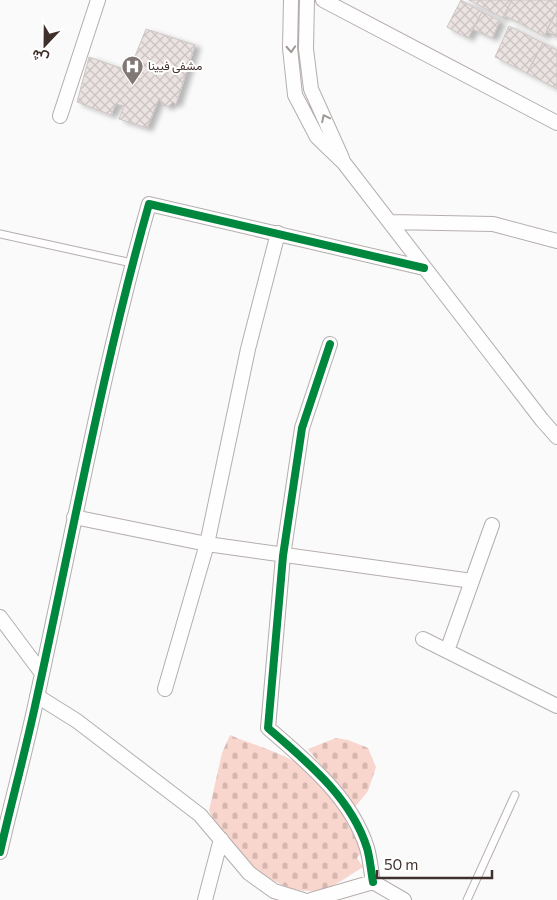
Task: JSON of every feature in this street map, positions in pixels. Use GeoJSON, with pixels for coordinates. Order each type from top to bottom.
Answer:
{"type":"FeatureCollection","features":[{"type":"Feature","properties":{"kind":"street"},"geometry":{"type":"LineString","coordinates":[[60,116],[98,0]]}},
{"type":"Feature","properties":{"kind":"street"},"geometry":{"type":"LineString","coordinates":[[291,0],[290,48],[295,95],[316,137],[344,163],[557,437]]}},
{"type":"Feature","properties":{"kind":"street"},"geometry":{"type":"LineString","coordinates":[[307,0],[306,49],[311,89],[344,163]]}},
{"type":"Feature","properties":{"kind":"street"},"geometry":{"type":"LineString","coordinates":[[323,0],[557,123]]}},
{"type":"Feature","properties":{"kind":"street"},"geometry":{"type":"LineString","coordinates":[[0,852],[37,696],[74,517],[132,263],[149,204],[424,268]]}},
{"type":"Feature","properties":{"kind":"street"},"geometry":{"type":"LineString","coordinates":[[390,222],[493,224],[557,241]]}},
{"type":"Feature","properties":{"kind":"street"},"geometry":{"type":"LineString","coordinates":[[165,688],[207,544],[248,349],[278,233]]}},
{"type":"Feature","properties":{"kind":"street"},"geometry":{"type":"LineString","coordinates":[[330,344],[302,428],[283,556],[268,728],[317,771],[351,814],[367,848],[372,882]]}},
{"type":"Feature","properties":{"kind":"street"},"geometry":{"type":"LineString","coordinates":[[542,420],[557,424]]}},
{"type":"Feature","properties":{"kind":"street"},"geometry":{"type":"LineString","coordinates":[[74,517],[207,544],[472,581]]}},
{"type":"Feature","properties":{"kind":"street"},"geometry":{"type":"LineString","coordinates":[[447,651],[492,525]]}},
{"type":"Feature","properties":{"kind":"street"},"geometry":{"type":"LineString","coordinates":[[0,617],[42,672]]}},
{"type":"Feature","properties":{"kind":"street"},"geometry":{"type":"LineString","coordinates":[[422,639],[557,706]]}},
{"type":"Feature","properties":{"kind":"street"},"geometry":{"type":"LineString","coordinates":[[37,696],[77,721],[200,815],[249,873],[274,891],[303,900]]}},
{"type":"Feature","properties":{"kind":"street"},"geometry":{"type":"LineString","coordinates":[[205,900],[221,839]]}},
{"type":"Feature","properties":{"kind":"street"},"geometry":{"type":"LineString","coordinates":[[311,900],[372,882],[404,900]]}},
{"type":"Feature","properties":{"kind":"lane"},"geometry":{"type":"LineString","coordinates":[[0,234],[132,263]]}},
{"type":"Feature","properties":{"kind":"lane"},"geometry":{"type":"LineString","coordinates":[[467,900],[515,795]]}},
{"type":"Feature","properties":{"kind":"green space"},"geometry":{"type":"Polygon","coordinates":[[[230,735],[286,757],[306,769],[326,790],[342,814],[363,851],[357,858],[363,867],[326,889],[304,891],[287,887],[270,879],[241,855],[209,811],[222,753],[230,735]]]}},
{"type":"Feature","properties":{"kind":"green space"},"geometry":{"type":"Polygon","coordinates":[[[336,738],[348,740],[368,748],[376,767],[368,791],[355,807],[308,749],[336,738]]]}},
{"type":"Feature","properties":{"kind":"building"},"geometry":{"type":"Polygon","coordinates":[[[461,0],[482,12],[468,38],[447,27],[461,0]]]}},
{"type":"Feature","properties":{"kind":"building"},"geometry":{"type":"Polygon","coordinates":[[[469,0],[512,0],[503,18],[469,0]]]}},
{"type":"Feature","properties":{"kind":"building"},"geometry":{"type":"Polygon","coordinates":[[[512,0],[557,0],[557,11],[544,36],[504,15],[512,0]]]}},
{"type":"Feature","properties":{"kind":"building"},"geometry":{"type":"Polygon","coordinates":[[[557,11],[557,37],[546,31],[557,11]]]}},
{"type":"Feature","properties":{"kind":"building"},"geometry":{"type":"Polygon","coordinates":[[[482,12],[500,21],[492,38],[473,29],[482,12]]]}},
{"type":"Feature","properties":{"kind":"building"},"geometry":{"type":"Polygon","coordinates":[[[509,26],[543,43],[527,73],[495,57],[509,26]]]}},
{"type":"Feature","properties":{"kind":"building","name":"مشفى فيينا"},"geometry":{"type":"Polygon","coordinates":[[[146,29],[195,45],[176,104],[173,102],[169,106],[164,106],[159,98],[147,128],[119,119],[124,106],[116,104],[111,115],[77,102],[89,57],[129,71],[146,29]]]}},
{"type":"Feature","properties":{"kind":"building"},"geometry":{"type":"Polygon","coordinates":[[[543,43],[557,50],[557,89],[527,73],[543,43]]]}},
{"type":"Feature","properties":{"kind":"cycle path"},"geometry":{"type":"LineString","coordinates":[[0,852],[33,716],[117,326],[149,204],[424,268]]}},
{"type":"Feature","properties":{"kind":"cycle path"},"geometry":{"type":"LineString","coordinates":[[330,344],[302,428],[283,556],[268,728],[326,781],[350,812],[367,848],[373,882]]}},
{"type":"Feature","properties":{"kind":"place","name":"مشفى فيينا"},"geometry":{"type":"Point","coordinates":[132,85]}}]}
